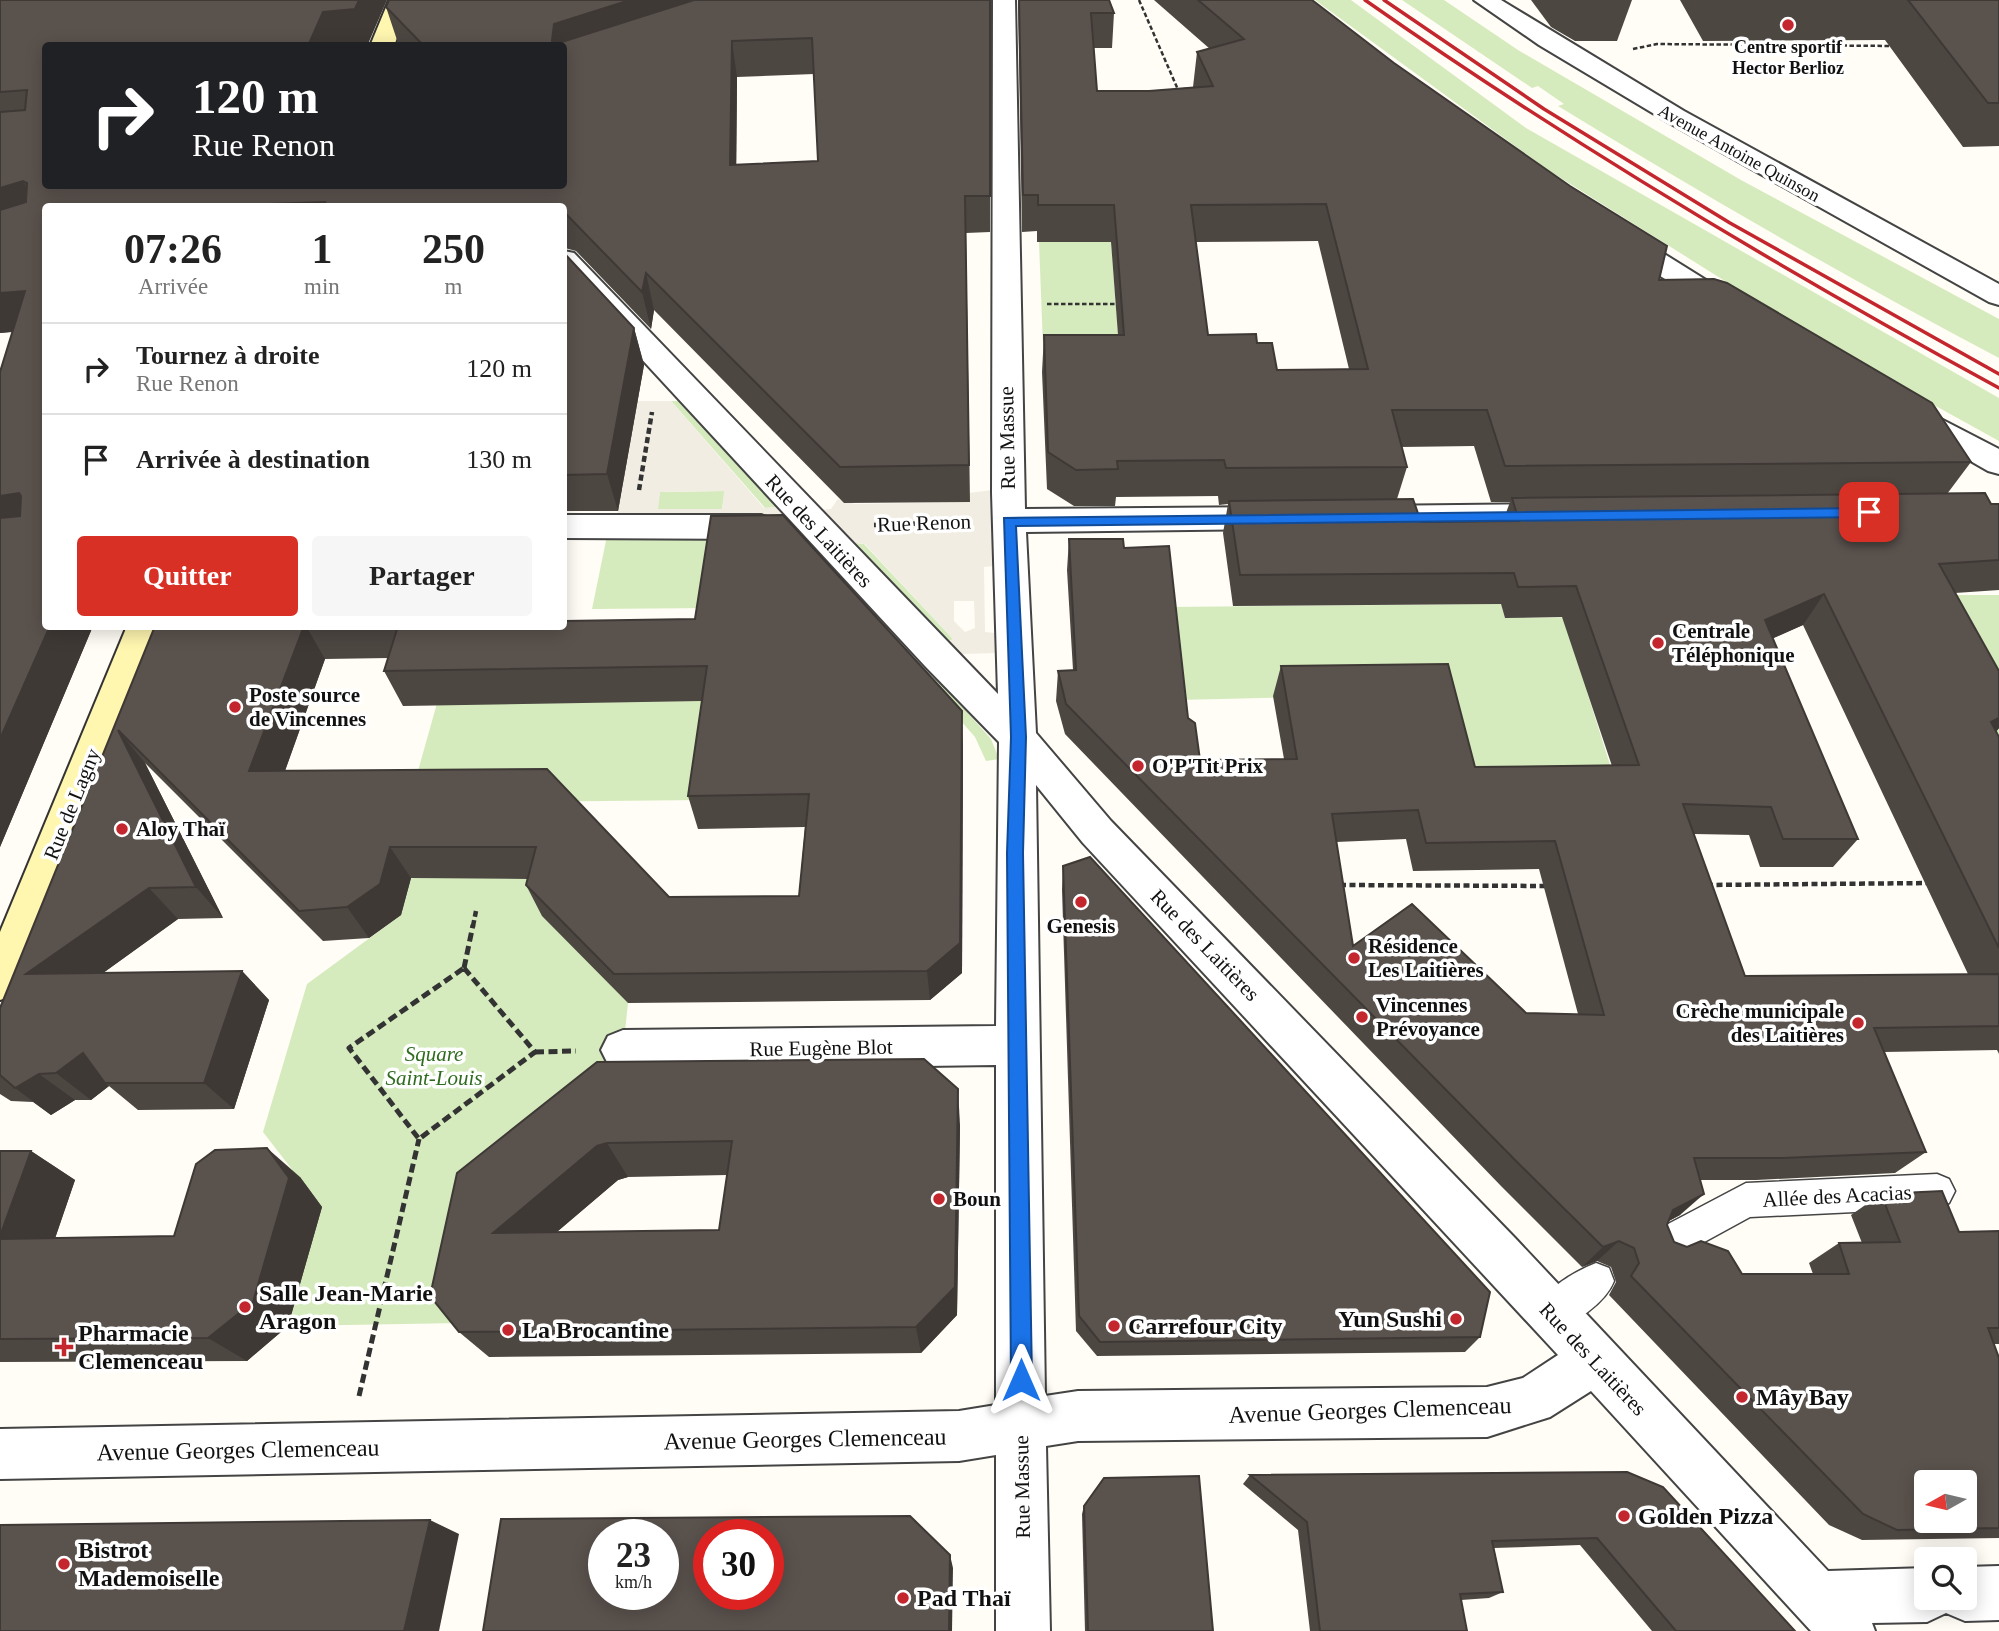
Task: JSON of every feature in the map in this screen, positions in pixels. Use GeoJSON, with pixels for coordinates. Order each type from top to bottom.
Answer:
{"type":"FeatureCollection","features":[{"type":"Feature","properties":{"kind":"main road"},"geometry":{"type":"LineString","coordinates":[[384,42],[400,0]]}},
{"type":"Feature","properties":{"kind":"main road","name":"Rue de Lagny"},"geometry":{"type":"LineString","coordinates":[[0,982],[143,630]]}},
{"type":"Feature","properties":{"kind":"street","name":"Rue Massue"},"geometry":{"type":"LineString","coordinates":[[1004,0],[1004,304],[1018,737],[1015,853],[1023,1631]]}},
{"type":"Feature","properties":{"kind":"street","name":"Avenue Antoine Quinson"},"geometry":{"type":"LineString","coordinates":[[1485,0],[1585,65],[1754,162],[1999,296]]}},
{"type":"Feature","properties":{"kind":"street"},"geometry":{"type":"LineString","coordinates":[[1596,223],[1755,323]]}},
{"type":"Feature","properties":{"kind":"street","name":"Rue des Laitières"},"geometry":{"type":"LineString","coordinates":[[567,262],[938,657],[1018,737],[1097,831],[1832,1614]]}},
{"type":"Feature","properties":{"kind":"street"},"geometry":{"type":"LineString","coordinates":[[1892,403],[1999,463]]}},
{"type":"Feature","properties":{"kind":"street"},"geometry":{"type":"LineString","coordinates":[[1009,522],[1587,515]]}},
{"type":"Feature","properties":{"kind":"street"},"geometry":{"type":"LineString","coordinates":[[567,527],[816,527]]}},
{"type":"Feature","properties":{"kind":"street","name":"Rue Eugène Blot"},"geometry":{"type":"LineString","coordinates":[[623,1050],[1019,1045]]}},
{"type":"Feature","properties":{"kind":"street","name":"Avenue Georges Clemenceau"},"geometry":{"type":"LineString","coordinates":[[0,1454],[959,1436],[1078,1416],[1488,1412],[1524,1405],[1554,1391],[1592,1359]]}},
{"type":"Feature","properties":{"kind":"street"},"geometry":{"type":"LineString","coordinates":[[1977,1594],[1999,1594]]}},
{"type":"Feature","properties":{"kind":"street"},"geometry":{"type":"LineString","coordinates":[[1832,1614],[1914,1598]]}},
{"type":"Feature","properties":{"kind":"lane","name":"Allée des Acacias"},"geometry":{"type":"LineString","coordinates":[[1664,1246],[1746,1200],[1937,1191]]}},
{"type":"Feature","properties":{"kind":"lane"},"geometry":{"type":"LineString","coordinates":[[1551,1314],[1595,1281]]}},
{"type":"Feature","properties":{"kind":"path"},"geometry":{"type":"LineString","coordinates":[[1139,0],[1180,92]]}},
{"type":"Feature","properties":{"kind":"path"},"geometry":{"type":"LineString","coordinates":[[1630,50],[1657,44],[1903,46]]}},
{"type":"Feature","properties":{"kind":"path"},"geometry":{"type":"LineString","coordinates":[[1004,304],[1116,304]]}},
{"type":"Feature","properties":{"kind":"path"},"geometry":{"type":"LineString","coordinates":[[632,527],[653,401]]}},
{"type":"Feature","properties":{"kind":"path","name":"Rue Renon"},"geometry":{"type":"LineString","coordinates":[[816,527],[1009,522]]}},
{"type":"Feature","properties":{"kind":"path"},"geometry":{"type":"LineString","coordinates":[[1706,885],[1942,883]]}},
{"type":"Feature","properties":{"kind":"path"},"geometry":{"type":"LineString","coordinates":[[1329,885],[1552,886]]}},
{"type":"Feature","properties":{"kind":"path"},"geometry":{"type":"LineString","coordinates":[[419,1139],[349,1048],[464,968],[477,911]]}},
{"type":"Feature","properties":{"kind":"path"},"geometry":{"type":"LineString","coordinates":[[346,1448],[419,1139],[535,1052],[464,968]]}},
{"type":"Feature","properties":{"kind":"green space"},"geometry":{"type":"Polygon","coordinates":[[[1315,0],[1351,0],[1526,128],[1999,398],[1999,441],[1838,352],[1548,170],[1315,0]]]}},
{"type":"Feature","properties":{"kind":"green space"},"geometry":{"type":"Polygon","coordinates":[[[1402,0],[1444,0],[1518,50],[1741,180],[1999,319],[1999,358],[1832,267],[1612,139],[1558,106],[1564,104],[1538,86],[1532,88],[1402,0]]]}},
{"type":"Feature","properties":{"kind":"green space"},"geometry":{"type":"Polygon","coordinates":[[[1039,242],[1111,242],[1121,372],[1044,372],[1039,242]]]}},
{"type":"Feature","properties":{"kind":"green space"},"geometry":{"type":"Polygon","coordinates":[[[671,401],[683,401],[779,507],[765,508],[671,401]]]}},
{"type":"Feature","properties":{"kind":"green space"},"geometry":{"type":"Polygon","coordinates":[[[725,491],[722,509],[657,509],[660,492],[725,491]]]}},
{"type":"Feature","properties":{"kind":"green space"},"geometry":{"type":"Polygon","coordinates":[[[716,530],[710,608],[592,609],[608,531],[716,530]]]}},
{"type":"Feature","properties":{"kind":"green space"},"geometry":{"type":"Polygon","coordinates":[[[847,542],[864,544],[953,639],[942,645],[847,542]]]}},
{"type":"Feature","properties":{"kind":"green space"},"geometry":{"type":"Polygon","coordinates":[[[1923,595],[1999,595],[1999,753],[1923,595]]]}},
{"type":"Feature","properties":{"kind":"green space"},"geometry":{"type":"Polygon","coordinates":[[[1501,604],[1505,618],[1604,617],[1587,692],[1624,809],[1462,797],[1435,694],[1178,700],[1168,607],[1501,604]]]}},
{"type":"Feature","properties":{"kind":"green space"},"geometry":{"type":"Polygon","coordinates":[[[450,657],[716,701],[702,800],[409,803],[450,657]]]}},
{"type":"Feature","properties":{"kind":"green space"},"geometry":{"type":"Polygon","coordinates":[[[935,676],[991,739],[999,759],[986,761],[975,737],[926,681],[935,676]]]}},
{"type":"Feature","properties":{"kind":"green space","name":"Square Saint-Louis"},"geometry":{"type":"Polygon","coordinates":[[[552,877],[628,1003],[623,1050],[461,1323],[288,1326],[321,1207],[263,1132],[307,984],[401,915],[411,878],[552,877]]]}},
{"type":"Feature","properties":{"kind":"shaded area"},"geometry":{"type":"Polygon","coordinates":[[[637,401],[671,401],[764,508],[779,507],[795,527],[615,527],[637,401]],[[724,491],[660,492],[658,509],[722,509],[724,491]]]}},
{"type":"Feature","properties":{"kind":"shaded area"},"geometry":{"type":"Polygon","coordinates":[[[992,490],[994,566],[984,567],[985,632],[995,633],[996,653],[962,654],[954,658],[942,645],[953,639],[865,544],[847,542],[815,510],[831,509],[838,499],[855,504],[957,502],[969,493],[992,490]],[[954,601],[954,621],[965,632],[975,628],[974,601],[954,601]]]}},
{"type":"Feature","properties":{"kind":"building"},"geometry":{"type":"Polygon","coordinates":[[[0,0],[359,0],[355,9],[323,12],[310,42],[42,42],[42,189],[567,189],[567,42],[562,42],[694,0],[990,0],[990,196],[965,196],[969,465],[840,467],[646,273],[642,292],[567,215],[567,203],[42,203],[42,630],[48,630],[0,739],[0,518],[20,516],[21,496],[19,493],[0,496],[0,372],[25,291],[0,293],[0,210],[26,202],[27,183],[23,181],[0,188],[0,112],[25,110],[27,90],[0,92],[0,0]],[[812,38],[732,41],[730,165],[818,161],[812,38]]]}},
{"type":"Feature","properties":{"kind":"building"},"geometry":{"type":"Polygon","coordinates":[[[389,0],[630,0],[554,24],[552,41],[420,42],[386,7],[389,0]]]}},
{"type":"Feature","properties":{"kind":"building"},"geometry":{"type":"Polygon","coordinates":[[[1019,0],[1109,0],[1114,13],[1091,13],[1097,91],[1149,91],[1213,86],[1197,52],[1244,39],[1198,0],[1312,0],[1394,63],[1570,186],[1667,246],[1659,280],[1714,279],[1727,283],[1932,403],[1971,462],[1505,466],[1487,410],[1392,410],[1407,467],[1226,468],[1224,460],[1117,461],[1118,469],[1076,470],[1048,452],[1044,335],[1124,335],[1114,205],[1038,205],[1038,195],[1023,195],[1019,0]],[[1326,204],[1191,205],[1208,335],[1256,334],[1257,343],[1272,343],[1277,370],[1368,369],[1326,204]]]}},
{"type":"Feature","properties":{"kind":"building"},"geometry":{"type":"Polygon","coordinates":[[[1908,0],[1999,0],[1999,103],[1988,103],[1908,0]]]}},
{"type":"Feature","properties":{"kind":"building"},"geometry":{"type":"Polygon","coordinates":[[[567,256],[634,328],[607,474],[567,475],[567,256]]]}},
{"type":"Feature","properties":{"kind":"building"},"geometry":{"type":"Polygon","coordinates":[[[1985,493],[1991,504],[1999,504],[1999,560],[1939,564],[1999,671],[1999,718],[1991,722],[1999,737],[1999,948],[1824,594],[1765,620],[1858,839],[1783,839],[1771,807],[1683,804],[1745,976],[1999,974],[1999,1026],[1874,1028],[1926,1152],[1782,1158],[1694,1158],[1704,1194],[1673,1210],[1667,1225],[1674,1242],[1687,1247],[1701,1241],[1728,1251],[1742,1274],[1849,1274],[1839,1243],[1900,1242],[1881,1194],[1942,1191],[1959,1232],[1999,1231],[1999,1328],[1988,1328],[1999,1358],[1999,1528],[1978,1528],[1978,1470],[1914,1470],[1914,1530],[1897,1530],[1863,1514],[1631,1276],[1639,1263],[1634,1248],[1619,1241],[1603,1247],[1066,704],[1058,671],[1076,670],[1069,539],[1123,539],[1124,548],[1169,546],[1188,718],[1195,723],[1200,760],[1297,759],[1281,666],[1448,664],[1475,767],[1639,765],[1576,586],[1518,587],[1514,573],[1240,575],[1229,501],[1413,499],[1421,522],[1519,521],[1512,498],[1985,493]],[[1418,810],[1332,814],[1353,946],[1412,904],[1526,1013],[1604,1015],[1555,841],[1426,843],[1418,810]]]}},
{"type":"Feature","properties":{"kind":"building"},"geometry":{"type":"Polygon","coordinates":[[[783,515],[962,711],[960,943],[927,971],[614,974],[526,885],[536,847],[390,847],[380,884],[347,907],[299,911],[118,730],[196,887],[149,888],[26,974],[242,971],[204,1083],[105,1083],[83,1053],[56,1073],[39,1074],[15,1088],[0,1075],[0,1008],[153,630],[302,630],[249,771],[547,769],[669,897],[799,896],[809,794],[688,796],[707,666],[384,671],[397,630],[567,630],[567,621],[695,619],[711,516],[783,515]]]}},
{"type":"Feature","properties":{"kind":"building"},"geometry":{"type":"Polygon","coordinates":[[[1090,857],[1490,1292],[1480,1337],[1100,1342],[1079,1316],[1063,866],[1090,857]]]}},
{"type":"Feature","properties":{"kind":"building"},"geometry":{"type":"Polygon","coordinates":[[[924,1059],[958,1089],[955,1287],[916,1327],[459,1332],[430,1296],[457,1173],[597,1062],[924,1059]],[[732,1141],[607,1143],[597,1146],[493,1233],[719,1230],[732,1141]]]}},
{"type":"Feature","properties":{"kind":"building"},"geometry":{"type":"Polygon","coordinates":[[[267,1148],[289,1178],[253,1302],[208,1338],[0,1339],[0,1239],[174,1236],[196,1164],[215,1150],[267,1148]]]}},
{"type":"Feature","properties":{"kind":"building"},"geometry":{"type":"Polygon","coordinates":[[[0,1151],[31,1151],[0,1236],[0,1151]]]}},
{"type":"Feature","properties":{"kind":"building"},"geometry":{"type":"Polygon","coordinates":[[[1627,1472],[1663,1487],[1795,1631],[1676,1631],[1597,1538],[1492,1541],[1503,1592],[1460,1594],[1467,1631],[1320,1631],[1307,1522],[1250,1475],[1627,1472]]]}},
{"type":"Feature","properties":{"kind":"building"},"geometry":{"type":"Polygon","coordinates":[[[1199,1476],[1213,1631],[1088,1631],[1084,1506],[1104,1478],[1199,1476]]]}},
{"type":"Feature","properties":{"kind":"building"},"geometry":{"type":"Polygon","coordinates":[[[910,1516],[950,1555],[949,1631],[483,1631],[501,1519],[910,1516]]]}},
{"type":"Feature","properties":{"kind":"building"},"geometry":{"type":"Polygon","coordinates":[[[430,1520],[404,1631],[0,1631],[0,1525],[430,1520]]]}},
{"type":"Feature","properties":{"kind":"railway"},"geometry":{"type":"LineString","coordinates":[[1365,0],[1519,104],[1677,203],[1756,251],[1999,388]]}},
{"type":"Feature","properties":{"kind":"railway"},"geometry":{"type":"LineString","coordinates":[[1384,0],[1544,109],[1730,223],[1999,374]]}},
{"type":"Feature","properties":{"kind":"place","name":"Centre sportif Hector Berlioz"},"geometry":{"type":"Point","coordinates":[1788,25]}},
{"type":"Feature","properties":{"kind":"place","name":"Centrale Téléphonique"},"geometry":{"type":"Point","coordinates":[1658,643]}},
{"type":"Feature","properties":{"kind":"place","name":"Poste source de Vincennes"},"geometry":{"type":"Point","coordinates":[235,707]}},
{"type":"Feature","properties":{"kind":"place","name":"O'P'Tit Prix"},"geometry":{"type":"Point","coordinates":[1138,766]}},
{"type":"Feature","properties":{"kind":"place","name":"Aloy Thaï"},"geometry":{"type":"Point","coordinates":[122,829]}},
{"type":"Feature","properties":{"kind":"place","name":"Genesis"},"geometry":{"type":"Point","coordinates":[1081,902]}},
{"type":"Feature","properties":{"kind":"place","name":"Résidence Les Laitières"},"geometry":{"type":"Point","coordinates":[1354,958]}},
{"type":"Feature","properties":{"kind":"place","name":"Vincennes Prévoyance"},"geometry":{"type":"Point","coordinates":[1362,1017]}},
{"type":"Feature","properties":{"kind":"place","name":"Crèche municipale des Laitières"},"geometry":{"type":"Point","coordinates":[1858,1023]}},
{"type":"Feature","properties":{"kind":"place","name":"Boun"},"geometry":{"type":"Point","coordinates":[939,1199]}},
{"type":"Feature","properties":{"kind":"place","name":"Salle Jean-Marie Aragon"},"geometry":{"type":"Point","coordinates":[245,1307]}},
{"type":"Feature","properties":{"kind":"place","name":"Yun Sushi"},"geometry":{"type":"Point","coordinates":[1456,1319]}},
{"type":"Feature","properties":{"kind":"place","name":"Carrefour City"},"geometry":{"type":"Point","coordinates":[1114,1326]}},
{"type":"Feature","properties":{"kind":"place","name":"La Brocantine"},"geometry":{"type":"Point","coordinates":[508,1330]}},
{"type":"Feature","properties":{"kind":"place","name":"Pharmacie Clemenceau"},"geometry":{"type":"Point","coordinates":[64,1347]}},
{"type":"Feature","properties":{"kind":"place","name":"Mây Bay"},"geometry":{"type":"Point","coordinates":[1742,1397]}},
{"type":"Feature","properties":{"kind":"place","name":"Golden Pizza"},"geometry":{"type":"Point","coordinates":[1624,1516]}},
{"type":"Feature","properties":{"kind":"place","name":"Bistrot Mademoiselle"},"geometry":{"type":"Point","coordinates":[64,1564]}},
{"type":"Feature","properties":{"kind":"place","name":"Pad Thaï"},"geometry":{"type":"Point","coordinates":[903,1598]}},
{"type":"Feature","properties":{"kind":"route"},"geometry":{"type":"LineString","coordinates":[[1021,1380],[1015,853],[1018,737],[1009,522],[1869,512]]}}]}
